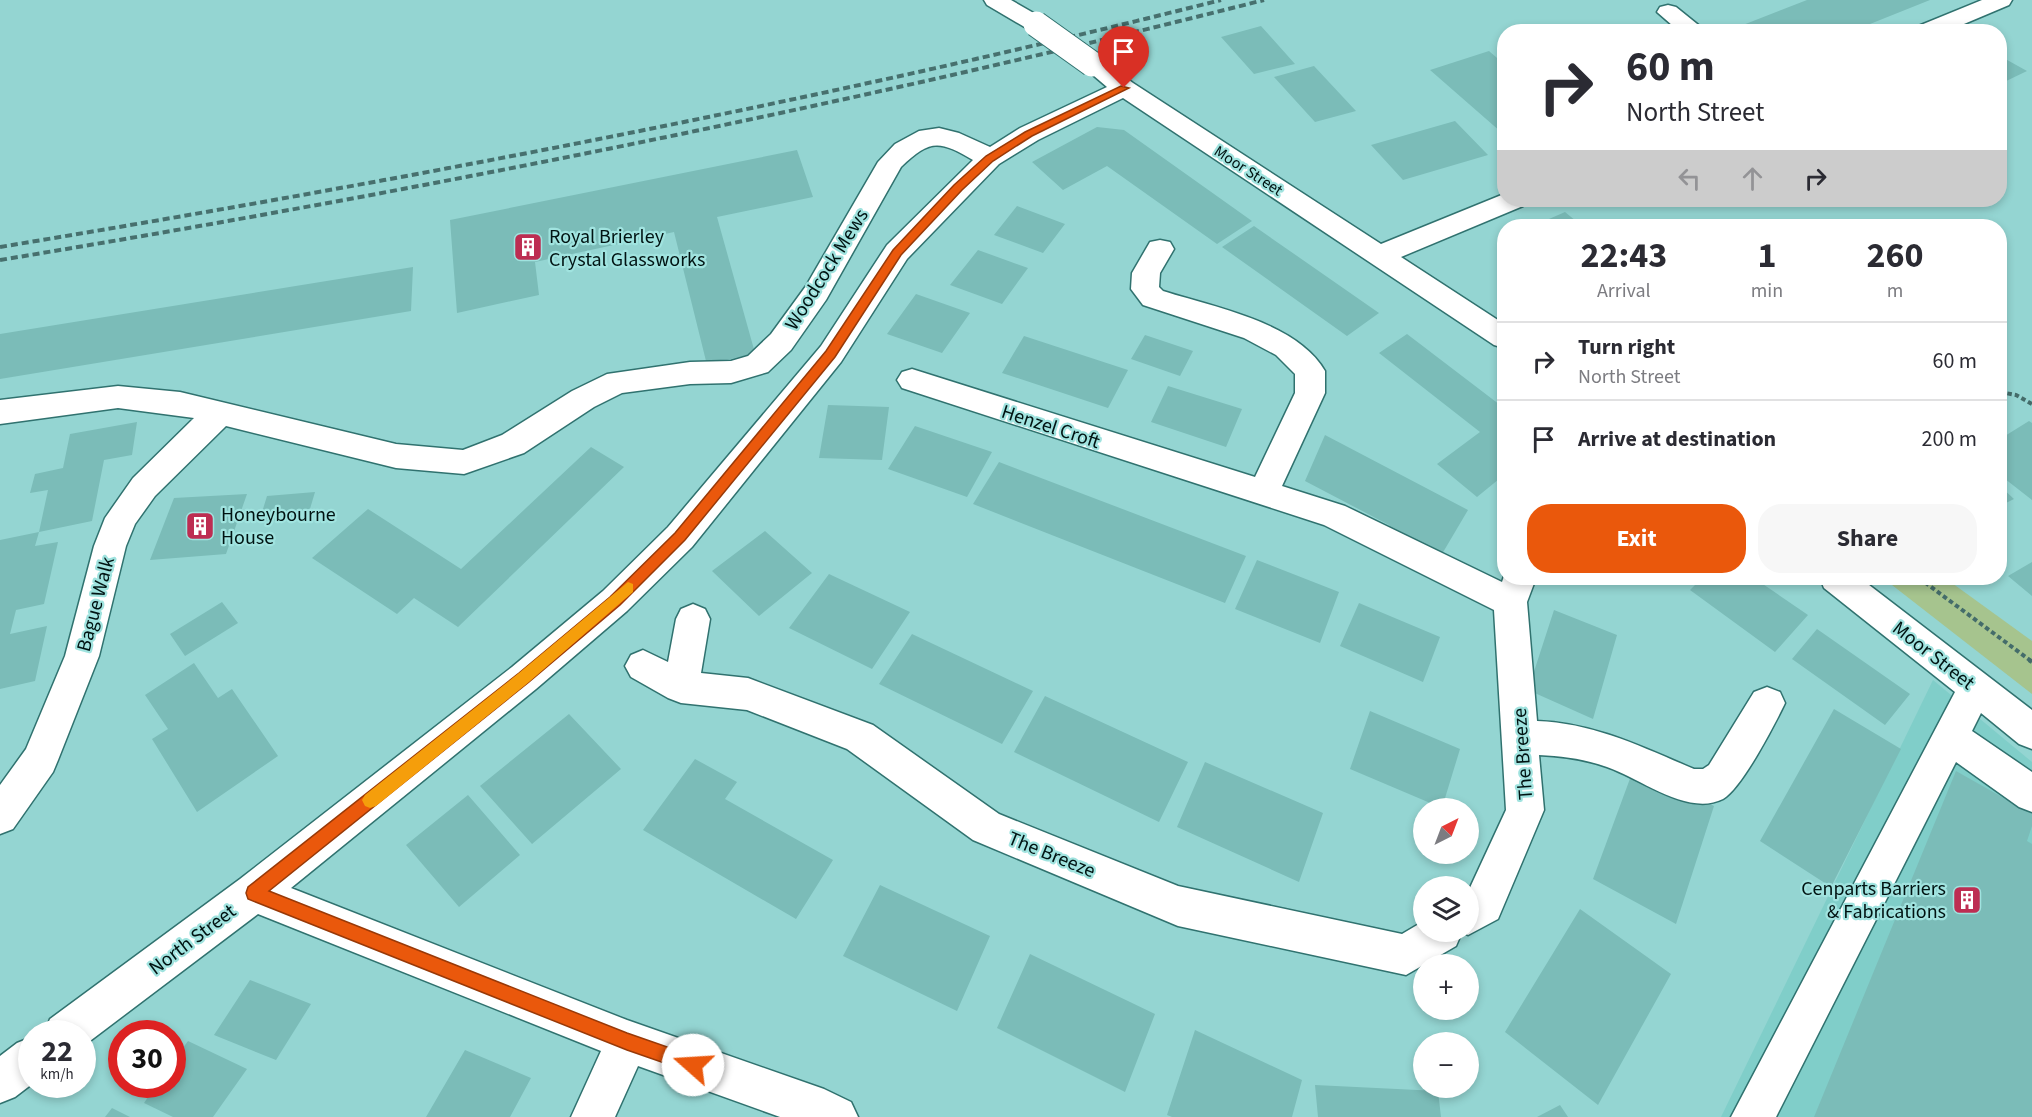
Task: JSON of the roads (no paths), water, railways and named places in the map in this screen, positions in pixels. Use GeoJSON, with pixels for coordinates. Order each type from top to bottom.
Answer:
{"type":"FeatureCollection","features":[{"type":"Feature","properties":{"kind":"street","name":"Moor Street"},"geometry":{"type":"LineString","coordinates":[[995,0],[1036,24],[1124,88],[1497,333]]}},
{"type":"Feature","properties":{"kind":"street"},"geometry":{"type":"LineString","coordinates":[[1943,24],[2001,0]]}},
{"type":"Feature","properties":{"kind":"street"},"geometry":{"type":"LineString","coordinates":[[1668,12],[1685,24]]}},
{"type":"Feature","properties":{"kind":"street","name":"North Street"},"geometry":{"type":"LineString","coordinates":[[84,1020],[254,893],[524,678],[615,601],[672,545],[831,354],[897,252],[927,219],[990,158],[1029,134],[1124,88]]}},
{"type":"Feature","properties":{"kind":"street","name":"Woodcock Mews"},"geometry":{"type":"LineString","coordinates":[[220,413],[396,456],[464,462],[513,444],[583,399],[617,382],[668,375],[731,372],[758,364],[781,342],[816,293],[891,162],[907,145],[924,137],[940,136],[956,139],[990,158]]}},
{"type":"Feature","properties":{"kind":"street"},"geometry":{"type":"LineString","coordinates":[[1379,255],[1497,207]]}},
{"type":"Feature","properties":{"kind":"street"},"geometry":{"type":"LineString","coordinates":[[1160,249],[1146,273],[1145,289],[1153,298],[1254,331],[1286,347],[1310,371],[1311,393],[1263,494]]}},
{"type":"Feature","properties":{"kind":"street","name":"Henzel Croft"},"geometry":{"type":"LineString","coordinates":[[912,380],[1334,515],[1497,583]]}},
{"type":"Feature","properties":{"kind":"street"},"geometry":{"type":"LineString","coordinates":[[0,411],[118,397],[180,403],[220,413]]}},
{"type":"Feature","properties":{"kind":"street","name":"Bague Walk"},"geometry":{"type":"LineString","coordinates":[[0,816],[40,760],[82,656],[110,546],[121,518],[144,487],[185,444],[220,413]]}},
{"type":"Feature","properties":{"kind":"street","name":"Moor Street"},"geometry":{"type":"LineString","coordinates":[[1845,585],[2032,732]]}},
{"type":"Feature","properties":{"kind":"street","name":"The Breeze"},"geometry":{"type":"LineString","coordinates":[[1479,908],[1484,905],[1525,810],[1515,590]]}},
{"type":"Feature","properties":{"kind":"street"},"geometry":{"type":"LineString","coordinates":[[681,687],[693,619]]}},
{"type":"Feature","properties":{"kind":"street","name":"The Breeze"},"geometry":{"type":"LineString","coordinates":[[643,666],[681,687],[748,694],[860,736],[986,827],[1178,906],[1406,955],[1426,942]]}},
{"type":"Feature","properties":{"kind":"street"},"geometry":{"type":"LineString","coordinates":[[1753,1117],[1976,687]]}},
{"type":"Feature","properties":{"kind":"street"},"geometry":{"type":"LineString","coordinates":[[1520,737],[1568,739],[1614,752],[1693,787],[1710,786],[1722,777],[1767,704]]}},
{"type":"Feature","properties":{"kind":"street"},"geometry":{"type":"LineString","coordinates":[[1950,737],[2032,794]]}},
{"type":"Feature","properties":{"kind":"street"},"geometry":{"type":"LineString","coordinates":[[254,893],[627,1041],[836,1117]]}},
{"type":"Feature","properties":{"kind":"street"},"geometry":{"type":"LineString","coordinates":[[593,1117],[627,1041]]}},
{"type":"Feature","properties":{"kind":"street"},"geometry":{"type":"LineString","coordinates":[[0,1082],[18,1068]]}},
{"type":"Feature","properties":{"kind":"railway"},"geometry":{"type":"LineString","coordinates":[[0,247],[307,194],[613,136],[918,72],[1221,0]]}},
{"type":"Feature","properties":{"kind":"railway"},"geometry":{"type":"LineString","coordinates":[[0,260],[318,205],[635,144],[950,76],[1264,0]]}},
{"type":"Feature","properties":{"kind":"place","name":"Royal Brierley Crystal Glassworks"},"geometry":{"type":"Point","coordinates":[528,247]}},
{"type":"Feature","properties":{"kind":"place","name":"Honeybourne House"},"geometry":{"type":"Point","coordinates":[200,526]}},
{"type":"Feature","properties":{"kind":"place","name":"Cenparts Barriers & Fabrications"},"geometry":{"type":"Point","coordinates":[1967,900]}}]}
